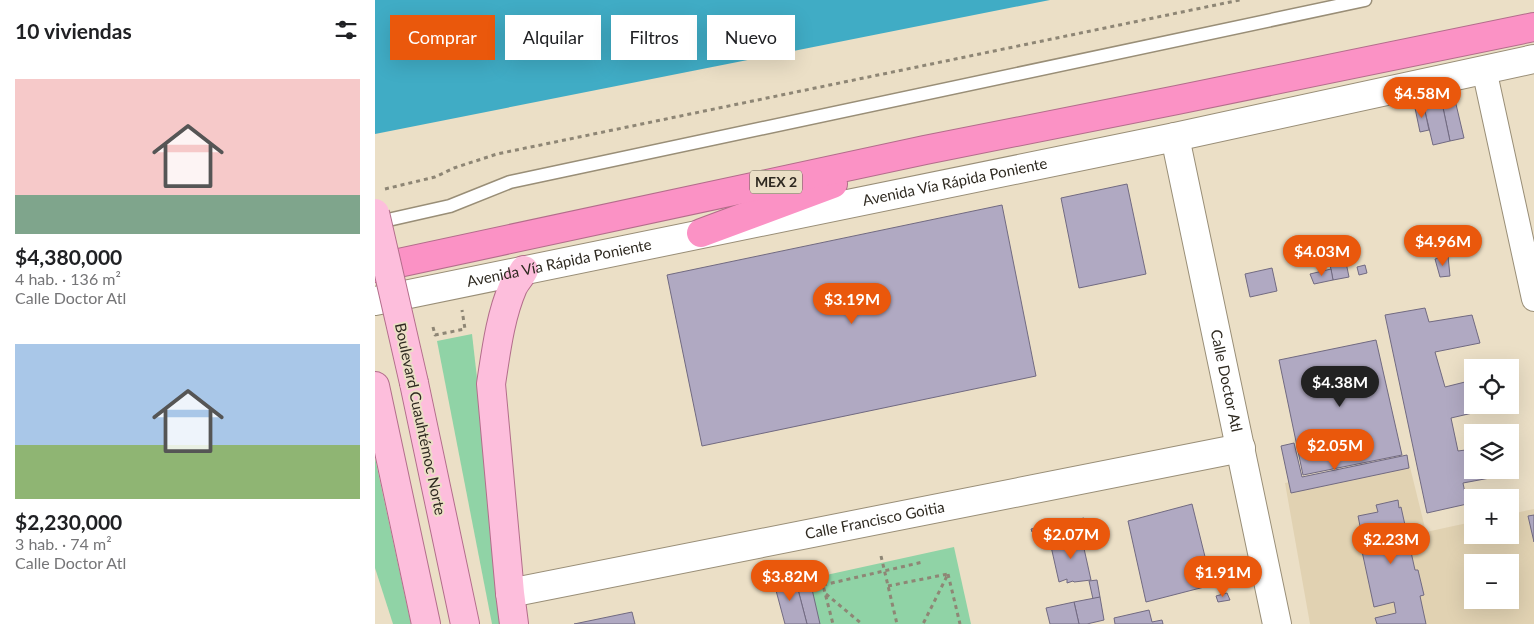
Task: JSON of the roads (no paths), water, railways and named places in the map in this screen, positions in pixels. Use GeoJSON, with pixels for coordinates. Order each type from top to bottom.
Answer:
{"type":"FeatureCollection","features":[{"type":"Feature","properties":{"kind":"highway","name":"MEX 2"},"geometry":{"type":"LineString","coordinates":[[375,268],[925,150],[1534,27]]}},
{"type":"Feature","properties":{"kind":"highway"},"geometry":{"type":"LineString","coordinates":[[701,233],[925,150]]}},
{"type":"Feature","properties":{"kind":"main road","name":"Boulevard Cuauhtémoc Norte"},"geometry":{"type":"LineString","coordinates":[[379,201],[414,383],[465,624]]}},
{"type":"Feature","properties":{"kind":"main road"},"geometry":{"type":"LineString","coordinates":[[514,624],[509,594],[491,384],[505,313],[514,286],[524,270]]}},
{"type":"Feature","properties":{"kind":"main road"},"geometry":{"type":"LineString","coordinates":[[375,386],[426,624]]}},
{"type":"Feature","properties":{"kind":"street","name":"Avenida Vía Rápida Poniente"},"geometry":{"type":"LineString","coordinates":[[375,301],[1175,137],[1534,59]]}},
{"type":"Feature","properties":{"kind":"street"},"geometry":{"type":"LineString","coordinates":[[1484,70],[1534,299]]}},
{"type":"Feature","properties":{"kind":"street","name":"Calle Doctor Atl"},"geometry":{"type":"LineString","coordinates":[[1175,137],[1277,624]]}},
{"type":"Feature","properties":{"kind":"street","name":"Calle Francisco Goitia"},"geometry":{"type":"LineString","coordinates":[[509,594],[1241,448]]}},
{"type":"Feature","properties":{"kind":"lane"},"geometry":{"type":"LineString","coordinates":[[375,224],[450,206],[510,182],[1365,0]]}},
{"type":"Feature","properties":{"kind":"water"},"geometry":{"type":"Polygon","coordinates":[[[375,0],[1050,0],[795,51],[795,15],[707,15],[707,60],[748,60],[375,134],[375,0]]]}}]}
